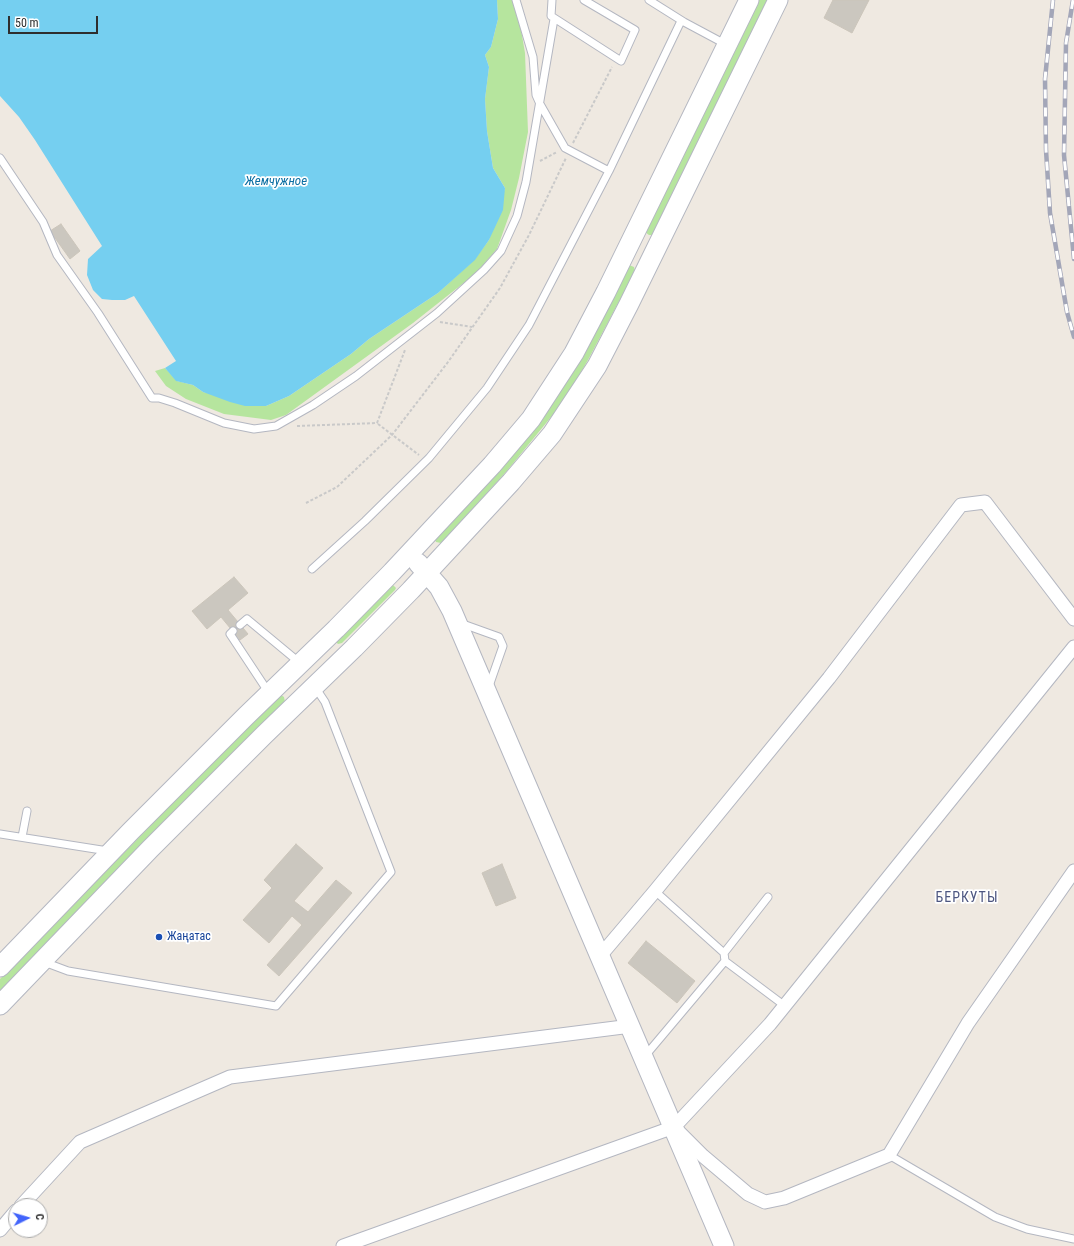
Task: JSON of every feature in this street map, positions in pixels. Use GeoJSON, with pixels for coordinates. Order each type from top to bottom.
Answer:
{"type":"FeatureCollection","features":[{"type":"Feature","properties":{"kind":"main road"},"geometry":{"type":"LineString","coordinates":[[0,968],[112,851],[269,693],[336,629],[492,465],[531,419],[574,353],[749,0]]}},
{"type":"Feature","properties":{"kind":"main road"},"geometry":{"type":"LineString","coordinates":[[0,1005],[150,849],[354,648],[511,482],[552,434],[597,366],[778,0]]}},
{"type":"Feature","properties":{"kind":"main road"},"geometry":{"type":"LineString","coordinates":[[629,244],[652,256]]}},
{"type":"Feature","properties":{"kind":"main road"},"geometry":{"type":"LineString","coordinates":[[409,553],[439,586],[457,622],[724,1246]]}},
{"type":"Feature","properties":{"kind":"main road"},"geometry":{"type":"LineString","coordinates":[[299,665],[315,686]]}},
{"type":"Feature","properties":{"kind":"street"},"geometry":{"type":"LineString","coordinates":[[600,956],[829,678],[961,505],[985,502],[1074,619]]}},
{"type":"Feature","properties":{"kind":"street"},"geometry":{"type":"LineString","coordinates":[[343,1246],[674,1127],[785,1006],[1074,647]]}},
{"type":"Feature","properties":{"kind":"street"},"geometry":{"type":"LineString","coordinates":[[674,1127],[703,1156],[748,1194],[765,1202],[784,1198],[888,1155],[968,1023],[1074,871]]}},
{"type":"Feature","properties":{"kind":"street"},"geometry":{"type":"LineString","coordinates":[[28,1198],[80,1142],[230,1077],[630,1026]]}},
{"type":"Feature","properties":{"kind":"street"},"geometry":{"type":"LineString","coordinates":[[0,1230],[8,1220]]}},
{"type":"Feature","properties":{"kind":"lane"},"geometry":{"type":"LineString","coordinates":[[516,0],[534,57],[536,95],[540,104],[568,149],[609,170]]}},
{"type":"Feature","properties":{"kind":"lane"},"geometry":{"type":"LineString","coordinates":[[552,0],[551,16],[554,19],[621,61],[635,30],[584,0]]}},
{"type":"Feature","properties":{"kind":"lane"},"geometry":{"type":"LineString","coordinates":[[649,0],[681,21],[727,45]]}},
{"type":"Feature","properties":{"kind":"lane"},"geometry":{"type":"LineString","coordinates":[[0,158],[43,222],[57,255],[98,313],[152,398],[159,398],[175,403],[224,423],[254,428],[276,426],[313,405],[356,376],[427,320],[484,270],[501,251],[517,216],[526,182],[554,19]]}},
{"type":"Feature","properties":{"kind":"lane"},"geometry":{"type":"LineString","coordinates":[[312,569],[365,521],[426,461],[487,388],[529,325],[609,170],[681,21]]}},
{"type":"Feature","properties":{"kind":"lane"},"geometry":{"type":"LineString","coordinates":[[240,625],[248,618],[299,665]]}},
{"type":"Feature","properties":{"kind":"lane"},"geometry":{"type":"LineString","coordinates":[[457,622],[500,637],[503,646],[486,692]]}},
{"type":"Feature","properties":{"kind":"lane"},"geometry":{"type":"LineString","coordinates":[[233,631],[230,634],[269,693]]}},
{"type":"Feature","properties":{"kind":"lane"},"geometry":{"type":"LineString","coordinates":[[42,962],[68,971],[276,1006],[391,872],[325,702],[315,686]]}},
{"type":"Feature","properties":{"kind":"lane"},"geometry":{"type":"LineString","coordinates":[[22,837],[27,811]]}},
{"type":"Feature","properties":{"kind":"lane"},"geometry":{"type":"LineString","coordinates":[[0,834],[112,851]]}},
{"type":"Feature","properties":{"kind":"lane"},"geometry":{"type":"LineString","coordinates":[[655,891],[724,953],[725,961],[785,1006]]}},
{"type":"Feature","properties":{"kind":"lane"},"geometry":{"type":"LineString","coordinates":[[724,953],[768,897]]}},
{"type":"Feature","properties":{"kind":"lane"},"geometry":{"type":"LineString","coordinates":[[644,1057],[725,961]]}},
{"type":"Feature","properties":{"kind":"lane"},"geometry":{"type":"LineString","coordinates":[[888,1155],[995,1217],[1027,1230],[1074,1239]]}},
{"type":"Feature","properties":{"kind":"path"},"geometry":{"type":"LineString","coordinates":[[306,503],[337,487],[392,435],[500,288],[529,235],[568,149],[617,58]]}},
{"type":"Feature","properties":{"kind":"path"},"geometry":{"type":"LineString","coordinates":[[529,166],[568,149]]}},
{"type":"Feature","properties":{"kind":"path"},"geometry":{"type":"LineString","coordinates":[[427,320],[472,327]]}},
{"type":"Feature","properties":{"kind":"path"},"geometry":{"type":"LineString","coordinates":[[378,424],[412,332]]}},
{"type":"Feature","properties":{"kind":"path"},"geometry":{"type":"LineString","coordinates":[[294,426],[378,424],[426,461]]}},
{"type":"Feature","properties":{"kind":"green space"},"geometry":{"type":"Polygon","coordinates":[[[497,0],[516,0],[525,53],[528,132],[511,210],[497,249],[475,274],[413,323],[286,415],[271,420],[224,414],[186,399],[166,386],[155,371],[165,368],[177,381],[193,385],[203,392],[266,406],[289,396],[351,354],[369,339],[438,293],[474,260],[489,240],[505,188],[493,168],[487,131],[485,99],[489,67],[485,55],[491,47],[498,19],[497,0]]]}},
{"type":"Feature","properties":{"kind":"green space"},"geometry":{"type":"Polygon","coordinates":[[[758,0],[770,0],[654,233],[649,235],[645,232],[758,0]]]}},
{"type":"Feature","properties":{"kind":"green space"},"geometry":{"type":"Polygon","coordinates":[[[629,265],[634,267],[635,271],[565,400],[506,472],[441,543],[436,542],[434,538],[497,467],[629,265]]]}},
{"type":"Feature","properties":{"kind":"green space"},"geometry":{"type":"Polygon","coordinates":[[[392,584],[396,588],[395,590],[342,643],[338,644],[336,639],[392,584]]]}},
{"type":"Feature","properties":{"kind":"green space"},"geometry":{"type":"Polygon","coordinates":[[[281,695],[284,697],[285,702],[0,993],[0,979],[277,697],[281,695]]]}},
{"type":"Feature","properties":{"kind":"water","name":"Жемчужное"},"geometry":{"type":"Polygon","coordinates":[[[0,0],[497,0],[498,19],[491,47],[485,55],[489,67],[485,99],[487,131],[493,168],[505,188],[503,210],[489,240],[475,260],[438,293],[369,339],[351,354],[289,396],[266,406],[245,406],[203,392],[193,385],[176,381],[165,368],[176,361],[134,296],[125,300],[102,299],[93,290],[87,275],[88,259],[102,246],[35,140],[19,117],[0,96],[0,0]]]}},
{"type":"Feature","properties":{"kind":"building"},"geometry":{"type":"Polygon","coordinates":[[[833,0],[869,0],[852,33],[824,18],[833,0]]]}},
{"type":"Feature","properties":{"kind":"building"},"geometry":{"type":"Polygon","coordinates":[[[61,224],[80,251],[70,259],[50,231],[61,224]]]}},
{"type":"Feature","properties":{"kind":"building"},"geometry":{"type":"Polygon","coordinates":[[[234,577],[248,593],[228,610],[248,634],[240,640],[221,617],[207,629],[192,611],[234,577]]]}},
{"type":"Feature","properties":{"kind":"building"},"geometry":{"type":"Polygon","coordinates":[[[296,844],[323,868],[294,901],[308,912],[336,880],[352,893],[279,976],[267,965],[302,925],[292,916],[269,943],[243,920],[272,888],[264,880],[296,844]]]}},
{"type":"Feature","properties":{"kind":"building"},"geometry":{"type":"Polygon","coordinates":[[[502,864],[516,898],[496,906],[482,873],[502,864]]]}},
{"type":"Feature","properties":{"kind":"building"},"geometry":{"type":"Polygon","coordinates":[[[646,941],[695,981],[677,1003],[628,963],[646,941]]]}},
{"type":"Feature","properties":{"kind":"railway"},"geometry":{"type":"LineString","coordinates":[[1053,0],[1045,79],[1046,150],[1050,213],[1067,312],[1074,337]]}},
{"type":"Feature","properties":{"kind":"railway"},"geometry":{"type":"LineString","coordinates":[[1073,0],[1066,43],[1064,155],[1074,259]]}},
{"type":"Feature","properties":{"kind":"place","name":"Жаңатас"},"geometry":{"type":"Point","coordinates":[159,937]}},
{"type":"Feature","properties":{"kind":"district","name":"БЕРКУТЫ"},"geometry":{"type":"Point","coordinates":[967,898]}}]}
